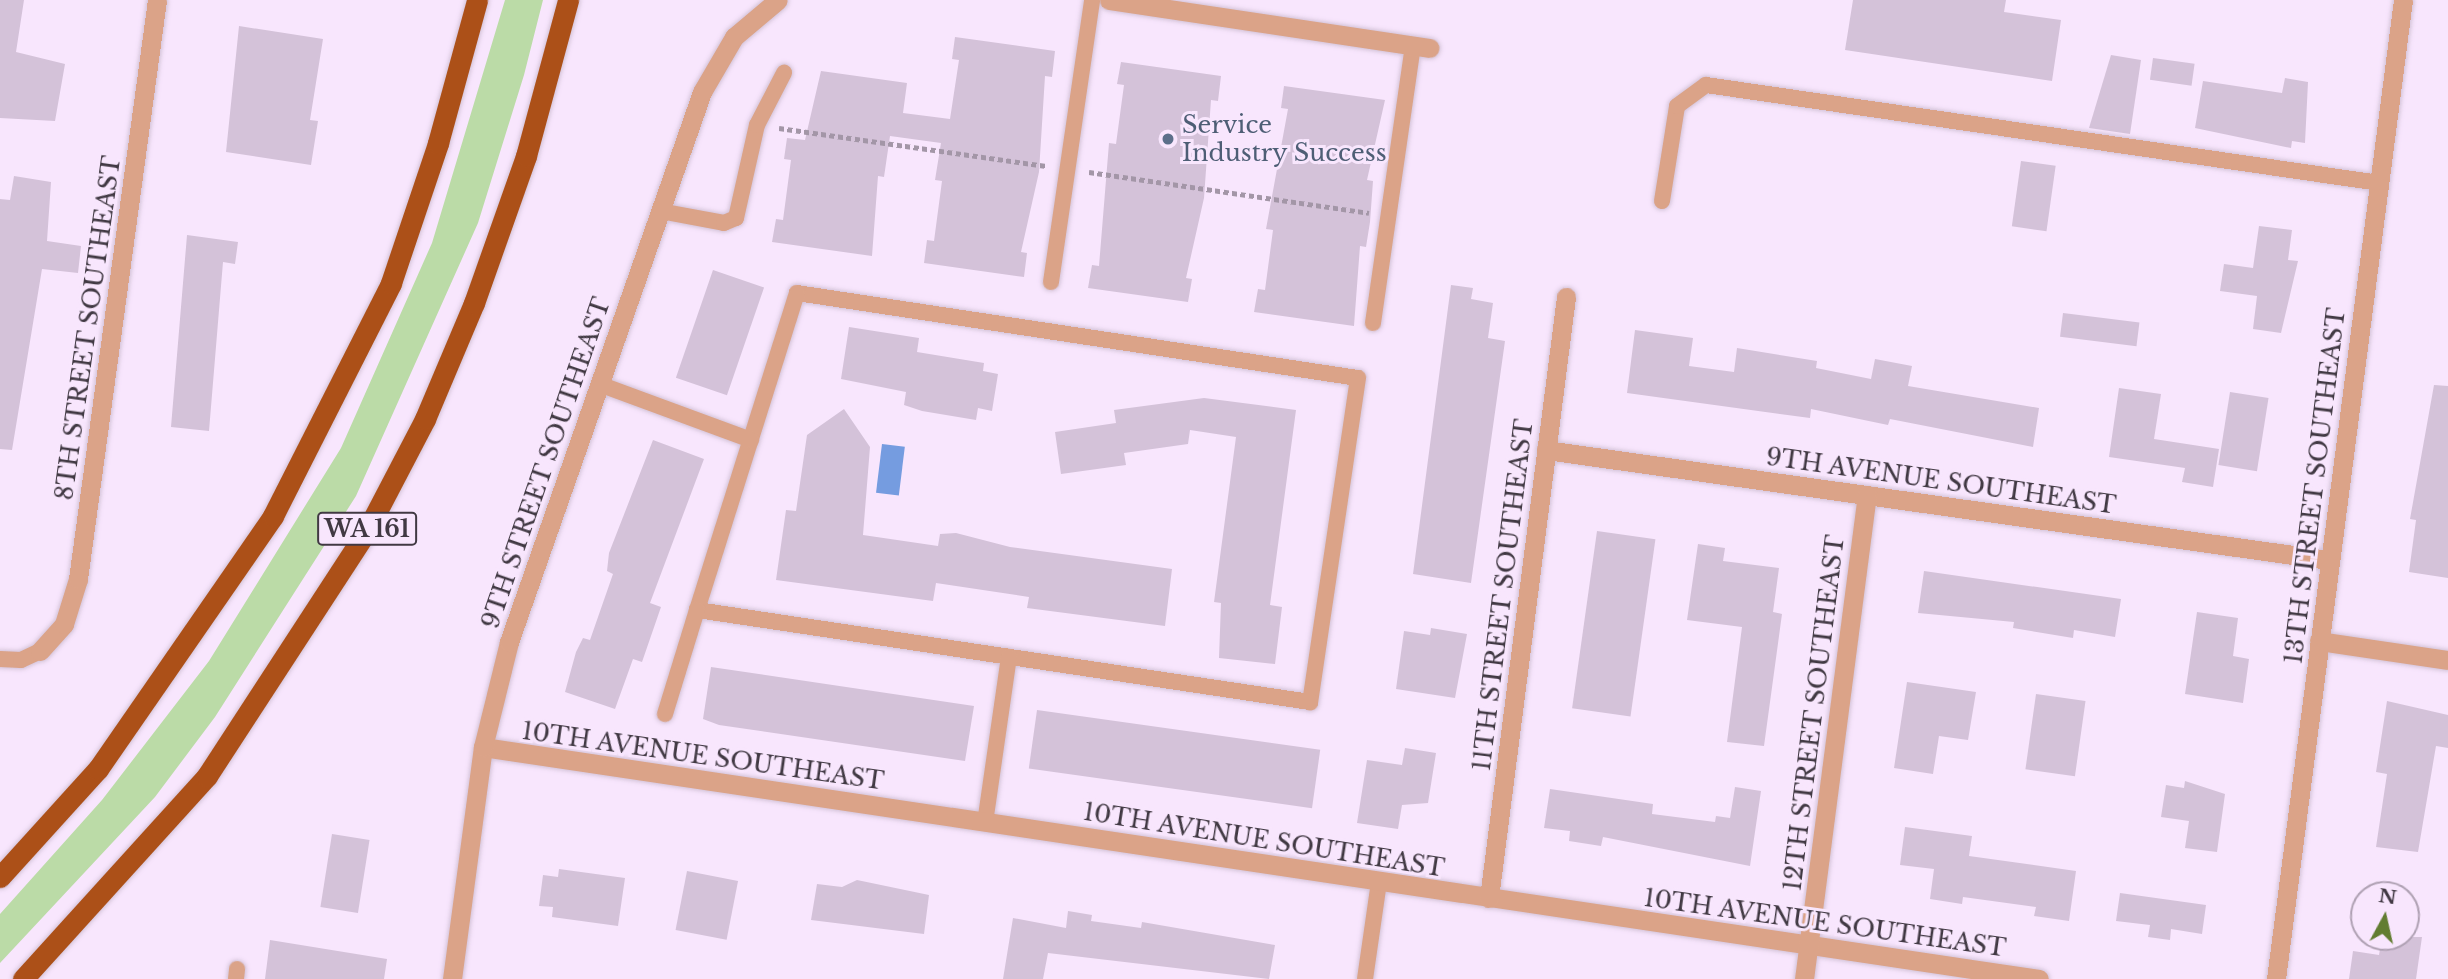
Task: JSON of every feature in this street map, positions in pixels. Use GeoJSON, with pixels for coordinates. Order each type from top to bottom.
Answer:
{"type":"FeatureCollection","features":[{"type":"Feature","properties":{"kind":"highway","name":"WA 161"},"geometry":{"type":"LineString","coordinates":[[0,877],[98,769],[273,516],[391,283],[439,143],[477,0]]}},
{"type":"Feature","properties":{"kind":"highway","name":"WA 161"},"geometry":{"type":"LineString","coordinates":[[23,979],[207,776],[365,534],[474,303],[526,156],[568,0]]}},
{"type":"Feature","properties":{"kind":"street","name":"8TH STREET SOUTHEAST"},"geometry":{"type":"LineString","coordinates":[[40,651],[64,624],[78,579],[158,0]]}},
{"type":"Feature","properties":{"kind":"street","name":"9TH STREET SOUTHEAST"},"geometry":{"type":"LineString","coordinates":[[452,979],[483,747],[502,665],[660,211],[714,65],[734,37],[778,0]]}},
{"type":"Feature","properties":{"kind":"street"},"geometry":{"type":"LineString","coordinates":[[1109,0],[1421,47]]}},
{"type":"Feature","properties":{"kind":"street","name":"13TH STREET SOUTHEAST"},"geometry":{"type":"LineString","coordinates":[[2276,979],[2403,0]]}},
{"type":"Feature","properties":{"kind":"street","name":"11TH STREET SOUTHEAST"},"geometry":{"type":"LineString","coordinates":[[1489,898],[1566,298]]}},
{"type":"Feature","properties":{"kind":"street","name":"9TH AVENUE SOUTHEAST"},"geometry":{"type":"LineString","coordinates":[[1546,450],[2329,560]]}},
{"type":"Feature","properties":{"kind":"street","name":"12TH STREET SOUTHEAST"},"geometry":{"type":"LineString","coordinates":[[1804,979],[1867,495]]}},
{"type":"Feature","properties":{"kind":"street"},"geometry":{"type":"LineString","coordinates":[[2319,641],[2448,660]]}},
{"type":"Feature","properties":{"kind":"street","name":"10TH AVENUE SOUTHEAST"},"geometry":{"type":"LineString","coordinates":[[483,747],[1808,947],[2039,979]]}},
{"type":"Feature","properties":{"kind":"lane"},"geometry":{"type":"LineString","coordinates":[[1051,282],[1093,0]]}},
{"type":"Feature","properties":{"kind":"lane"},"geometry":{"type":"LineString","coordinates":[[1373,323],[1389,215],[1421,47]]}},
{"type":"Feature","properties":{"kind":"lane"},"geometry":{"type":"LineString","coordinates":[[660,211],[724,223],[736,218],[757,125],[785,73]]}},
{"type":"Feature","properties":{"kind":"lane"},"geometry":{"type":"LineString","coordinates":[[1662,201],[1677,106],[1706,85],[2379,183]]}},
{"type":"Feature","properties":{"kind":"lane"},"geometry":{"type":"LineString","coordinates":[[665,714],[697,610],[797,293],[1358,379],[1310,702],[697,610]]}},
{"type":"Feature","properties":{"kind":"lane"},"geometry":{"type":"LineString","coordinates":[[599,384],[751,440]]}},
{"type":"Feature","properties":{"kind":"lane"},"geometry":{"type":"LineString","coordinates":[[0,659],[21,660],[40,651]]}},
{"type":"Feature","properties":{"kind":"lane"},"geometry":{"type":"LineString","coordinates":[[985,823],[1009,657]]}},
{"type":"Feature","properties":{"kind":"lane"},"geometry":{"type":"LineString","coordinates":[[1365,979],[1379,882]]}},
{"type":"Feature","properties":{"kind":"path"},"geometry":{"type":"LineString","coordinates":[[757,125],[1046,166]]}},
{"type":"Feature","properties":{"kind":"path"},"geometry":{"type":"LineString","coordinates":[[1089,172],[1389,215]]}},
{"type":"Feature","properties":{"kind":"green space"},"geometry":{"type":"Polygon","coordinates":[[[505,0],[543,0],[524,75],[478,223],[356,496],[215,717],[155,797],[0,963],[0,914],[102,800],[209,661],[341,448],[432,243],[505,0]]]}},
{"type":"Feature","properties":{"kind":"water"},"geometry":{"type":"Polygon","coordinates":[[[882,444],[905,447],[899,495],[876,493],[882,444]]]}},
{"type":"Feature","properties":{"kind":"building"},"geometry":{"type":"Polygon","coordinates":[[[0,0],[24,0],[16,52],[65,64],[55,121],[0,118],[0,0]]]}},
{"type":"Feature","properties":{"kind":"building"},"geometry":{"type":"Polygon","coordinates":[[[1853,0],[2006,0],[2004,12],[2061,20],[2052,81],[1845,50],[1853,0]]]}},
{"type":"Feature","properties":{"kind":"building"},"geometry":{"type":"Polygon","coordinates":[[[239,26],[323,39],[310,120],[318,121],[311,165],[226,152],[239,26]]]}},
{"type":"Feature","properties":{"kind":"building"},"geometry":{"type":"Polygon","coordinates":[[[955,37],[1055,51],[1052,77],[1045,76],[1039,172],[1021,252],[1027,253],[1024,277],[924,263],[927,240],[934,241],[942,181],[935,180],[941,143],[890,136],[884,177],[878,176],[872,256],[772,242],[776,219],[783,220],[791,160],[784,159],[787,138],[805,140],[821,71],[907,83],[903,113],[950,119],[959,60],[952,59],[955,37]]]}},
{"type":"Feature","properties":{"kind":"building"},"geometry":{"type":"Polygon","coordinates":[[[2111,55],[2141,60],[2130,134],[2089,128],[2111,55]]]}},
{"type":"Feature","properties":{"kind":"building"},"geometry":{"type":"Polygon","coordinates":[[[2153,58],[2195,64],[2192,86],[2150,80],[2153,58]]]}},
{"type":"Feature","properties":{"kind":"building"},"geometry":{"type":"Polygon","coordinates":[[[1121,62],[1221,76],[1218,101],[1211,100],[1204,198],[1186,278],[1192,279],[1188,302],[1088,288],[1092,265],[1099,266],[1109,143],[1116,144],[1124,85],[1117,84],[1121,62]]]}},
{"type":"Feature","properties":{"kind":"building"},"geometry":{"type":"Polygon","coordinates":[[[2285,78],[2308,82],[2305,143],[2292,141],[2291,148],[2195,128],[2203,81],[2282,93],[2285,78]]]}},
{"type":"Feature","properties":{"kind":"building"},"geometry":{"type":"Polygon","coordinates":[[[1284,86],[1385,100],[1367,180],[1373,181],[1370,222],[1366,247],[1360,246],[1354,326],[1254,312],[1258,289],[1265,290],[1273,230],[1266,229],[1288,109],[1281,108],[1284,86]]]}},
{"type":"Feature","properties":{"kind":"building"},"geometry":{"type":"Polygon","coordinates":[[[2021,161],[2056,166],[2046,231],[2012,226],[2021,161]]]}},
{"type":"Feature","properties":{"kind":"building"},"geometry":{"type":"Polygon","coordinates":[[[14,176],[51,182],[47,241],[81,246],[78,273],[42,269],[12,450],[0,449],[0,199],[10,200],[14,176]]]}},
{"type":"Feature","properties":{"kind":"building"},"geometry":{"type":"Polygon","coordinates":[[[2259,226],[2292,230],[2288,260],[2298,261],[2281,333],[2253,329],[2257,296],[2220,291],[2224,264],[2253,268],[2259,226]]]}},
{"type":"Feature","properties":{"kind":"building"},"geometry":{"type":"Polygon","coordinates":[[[187,235],[238,242],[235,264],[223,262],[209,431],[171,427],[187,235]]]}},
{"type":"Feature","properties":{"kind":"building"},"geometry":{"type":"Polygon","coordinates":[[[713,270],[764,288],[727,395],[676,378],[713,270]]]}},
{"type":"Feature","properties":{"kind":"building"},"geometry":{"type":"Polygon","coordinates":[[[1451,285],[1473,288],[1471,299],[1493,303],[1488,338],[1505,341],[1471,583],[1413,574],[1451,285]]]}},
{"type":"Feature","properties":{"kind":"building"},"geometry":{"type":"Polygon","coordinates":[[[2063,313],[2139,322],[2137,346],[2060,337],[2063,313]]]}},
{"type":"Feature","properties":{"kind":"building"},"geometry":{"type":"Polygon","coordinates":[[[849,327],[919,338],[917,352],[984,363],[983,371],[998,374],[992,411],[978,408],[976,420],[922,411],[904,405],[906,392],[841,379],[849,327]]]}},
{"type":"Feature","properties":{"kind":"building"},"geometry":{"type":"Polygon","coordinates":[[[1635,330],[1693,338],[1689,366],[1734,372],[1737,348],[1817,361],[1816,368],[1871,379],[1875,359],[1912,366],[1908,386],[2039,408],[2033,447],[1890,419],[1888,425],[1811,409],[1810,418],[1627,393],[1635,330]]]}},
{"type":"Feature","properties":{"kind":"building"},"geometry":{"type":"Polygon","coordinates":[[[2434,385],[2448,386],[2448,578],[2409,572],[2416,520],[2410,519],[2434,385]]]}},
{"type":"Feature","properties":{"kind":"building"},"geometry":{"type":"Polygon","coordinates":[[[2119,388],[2161,394],[2154,439],[2219,449],[2213,487],[2182,482],[2185,468],[2109,457],[2119,388]]]}},
{"type":"Feature","properties":{"kind":"building"},"geometry":{"type":"Polygon","coordinates":[[[2230,392],[2269,398],[2257,471],[2218,465],[2230,392]]]}},
{"type":"Feature","properties":{"kind":"building"},"geometry":{"type":"Polygon","coordinates":[[[1204,398],[1296,410],[1270,605],[1282,607],[1275,664],[1219,658],[1221,603],[1214,602],[1236,437],[1190,430],[1188,444],[1124,453],[1126,465],[1061,474],[1055,432],[1116,423],[1114,410],[1204,398]]]}},
{"type":"Feature","properties":{"kind":"building"},"geometry":{"type":"Polygon","coordinates":[[[844,409],[870,447],[863,535],[938,546],[940,534],[956,533],[1010,547],[1172,569],[1165,626],[1027,608],[1029,597],[936,583],[933,601],[776,580],[786,510],[796,511],[807,435],[844,409]]]}},
{"type":"Feature","properties":{"kind":"building"},"geometry":{"type":"Polygon","coordinates":[[[653,440],[704,459],[650,603],[661,607],[642,662],[633,659],[615,709],[565,692],[576,652],[583,638],[590,640],[613,574],[607,571],[609,553],[653,440]]]}},
{"type":"Feature","properties":{"kind":"building"},"geometry":{"type":"Polygon","coordinates":[[[1597,531],[1655,539],[1631,716],[1572,708],[1597,531]]]}},
{"type":"Feature","properties":{"kind":"building"},"geometry":{"type":"Polygon","coordinates":[[[1698,544],[1725,548],[1723,561],[1779,568],[1773,612],[1782,614],[1764,746],[1727,742],[1742,627],[1687,620],[1698,544]]]}},
{"type":"Feature","properties":{"kind":"building"},"geometry":{"type":"Polygon","coordinates":[[[1924,571],[2121,599],[2115,637],[2074,630],[2073,638],[2013,628],[2014,622],[1918,613],[1924,571]]]}},
{"type":"Feature","properties":{"kind":"building"},"geometry":{"type":"Polygon","coordinates":[[[2197,612],[2238,618],[2233,656],[2249,659],[2243,703],[2185,694],[2197,612]]]}},
{"type":"Feature","properties":{"kind":"building"},"geometry":{"type":"Polygon","coordinates":[[[1431,628],[1467,634],[1455,698],[1396,689],[1404,631],[1430,635],[1431,628]]]}},
{"type":"Feature","properties":{"kind":"building"},"geometry":{"type":"Polygon","coordinates":[[[711,667],[974,706],[965,761],[719,725],[703,719],[711,667]]]}},
{"type":"Feature","properties":{"kind":"building"},"geometry":{"type":"Polygon","coordinates":[[[1907,682],[1976,692],[1968,740],[1939,736],[1933,774],[1894,768],[1907,682]]]}},
{"type":"Feature","properties":{"kind":"building"},"geometry":{"type":"Polygon","coordinates":[[[2036,694],[2086,701],[2075,776],[2025,769],[2036,694]]]}},
{"type":"Feature","properties":{"kind":"building"},"geometry":{"type":"Polygon","coordinates":[[[2387,701],[2448,715],[2448,748],[2436,746],[2418,852],[2376,847],[2387,774],[2376,772],[2387,701]]]}},
{"type":"Feature","properties":{"kind":"building"},"geometry":{"type":"Polygon","coordinates":[[[1037,710],[1320,750],[1312,808],[1029,768],[1037,710]]]}},
{"type":"Feature","properties":{"kind":"building"},"geometry":{"type":"Polygon","coordinates":[[[1405,748],[1436,753],[1428,803],[1402,805],[1398,829],[1357,823],[1367,760],[1402,765],[1405,748]]]}},
{"type":"Feature","properties":{"kind":"building"},"geometry":{"type":"Polygon","coordinates":[[[2185,781],[2225,794],[2217,852],[2185,848],[2189,821],[2161,817],[2166,785],[2184,788],[2185,781]]]}},
{"type":"Feature","properties":{"kind":"building"},"geometry":{"type":"Polygon","coordinates":[[[1735,787],[1761,791],[1750,866],[1603,837],[1601,846],[1569,841],[1570,831],[1544,828],[1550,789],[1653,804],[1652,814],[1715,822],[1716,816],[1730,818],[1735,787]]]}},
{"type":"Feature","properties":{"kind":"building"},"geometry":{"type":"Polygon","coordinates":[[[1905,827],[1972,836],[1969,856],[2076,871],[2069,921],[2034,916],[2036,907],[1963,897],[1962,904],[1930,899],[1934,869],[1900,865],[1905,827]]]}},
{"type":"Feature","properties":{"kind":"building"},"geometry":{"type":"Polygon","coordinates":[[[332,834],[370,840],[358,913],[320,907],[332,834]]]}},
{"type":"Feature","properties":{"kind":"building"},"geometry":{"type":"Polygon","coordinates":[[[559,869],[625,878],[618,926],[552,917],[553,907],[539,906],[543,875],[558,877],[559,869]]]}},
{"type":"Feature","properties":{"kind":"building"},"geometry":{"type":"Polygon","coordinates":[[[687,871],[738,881],[727,940],[676,930],[687,871]]]}},
{"type":"Feature","properties":{"kind":"building"},"geometry":{"type":"Polygon","coordinates":[[[857,880],[929,895],[924,934],[811,920],[817,884],[842,887],[857,880]]]}},
{"type":"Feature","properties":{"kind":"building"},"geometry":{"type":"Polygon","coordinates":[[[2120,893],[2206,905],[2202,934],[2171,929],[2170,940],[2148,937],[2150,925],[2116,921],[2120,893]]]}},
{"type":"Feature","properties":{"kind":"building"},"geometry":{"type":"Polygon","coordinates":[[[1068,911],[1092,915],[1091,921],[1141,928],[1142,922],[1275,945],[1269,979],[1048,953],[1043,979],[1003,979],[1013,918],[1066,928],[1068,911]]]}},
{"type":"Feature","properties":{"kind":"building"},"geometry":{"type":"Polygon","coordinates":[[[270,940],[387,959],[384,979],[265,979],[270,940]]]}},
{"type":"Feature","properties":{"kind":"building"},"geometry":{"type":"Polygon","coordinates":[[[2353,951],[2379,955],[2380,951],[2420,951],[2416,979],[2349,979],[2353,951]]]}},
{"type":"Feature","properties":{"kind":"place","name":"Service Industry Success"},"geometry":{"type":"Point","coordinates":[1168,139]}}]}
